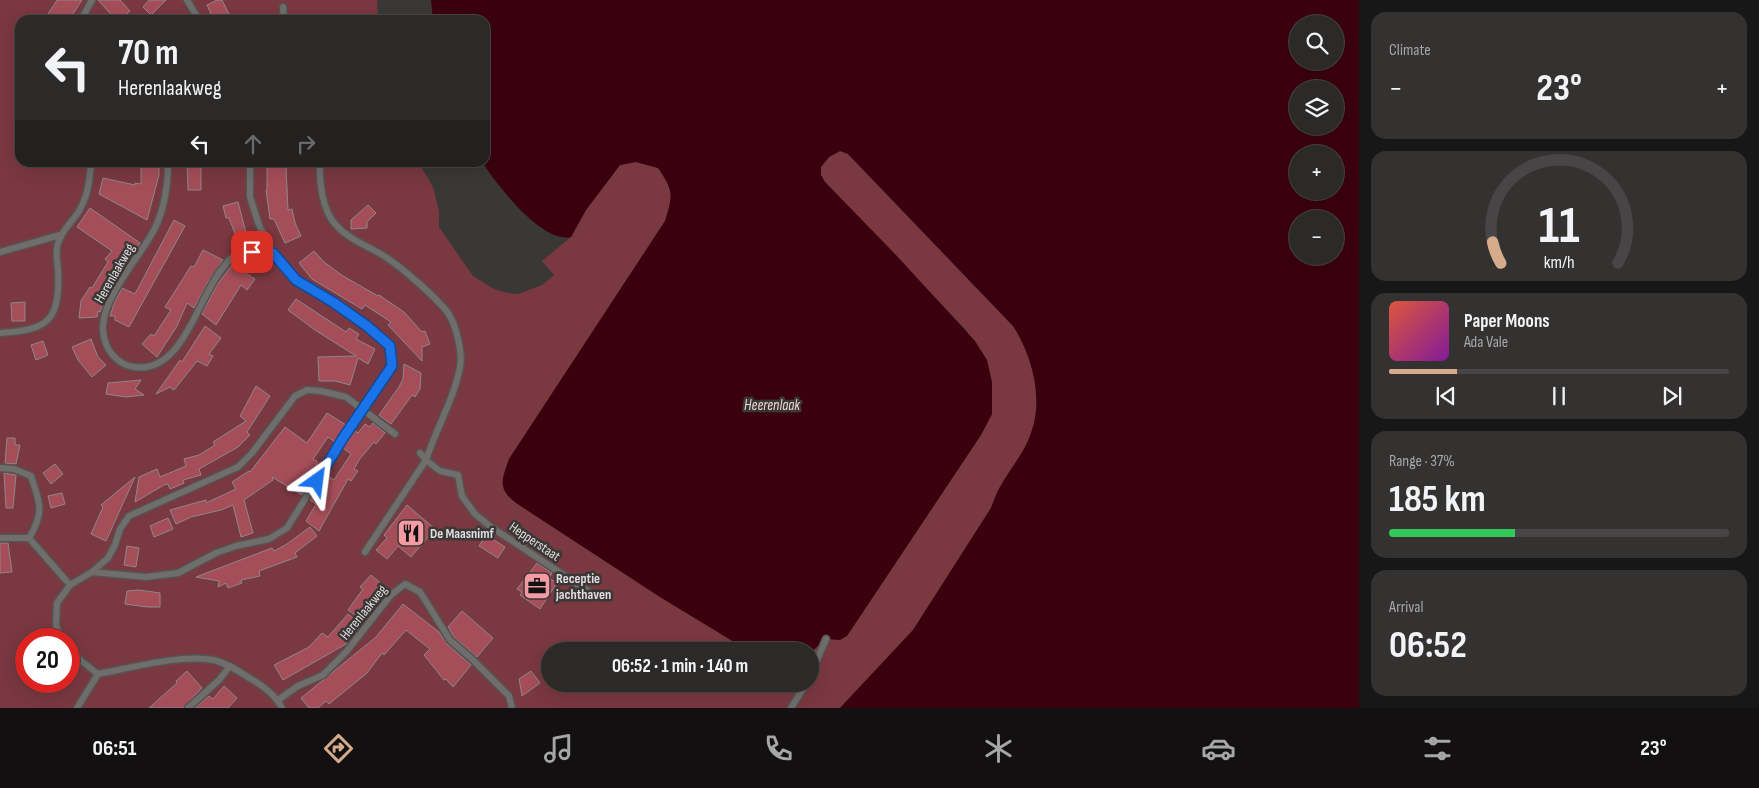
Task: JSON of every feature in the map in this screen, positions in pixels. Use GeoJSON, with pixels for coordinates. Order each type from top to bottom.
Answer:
{"type":"FeatureCollection","features":[{"type":"Feature","properties":{"kind":"lane"},"geometry":{"type":"LineString","coordinates":[[84,15],[92,0]]}},
{"type":"Feature","properties":{"kind":"lane"},"geometry":{"type":"LineString","coordinates":[[187,0],[197,15]]}},
{"type":"Feature","properties":{"kind":"lane"},"geometry":{"type":"LineString","coordinates":[[283,7],[284,15]]}},
{"type":"Feature","properties":{"kind":"lane"},"geometry":{"type":"LineString","coordinates":[[0,333],[35,329],[49,320],[57,300],[56,247],[60,235],[79,211],[88,190],[90,167]]}},
{"type":"Feature","properties":{"kind":"lane","name":"Herenlaakweg"},"geometry":{"type":"LineString","coordinates":[[168,167],[168,182],[164,203],[156,226],[120,283],[103,316],[102,329],[106,345],[115,358],[130,367],[144,368],[158,365],[170,356],[189,329],[208,290],[218,274],[232,258],[252,252],[273,253]]}},
{"type":"Feature","properties":{"kind":"lane"},"geometry":{"type":"LineString","coordinates":[[92,572],[146,577],[178,573],[216,553],[236,546],[269,539],[287,528],[362,409],[392,366],[390,346],[340,307],[296,280],[273,253],[259,225],[250,197],[250,167]]}},
{"type":"Feature","properties":{"kind":"lane"},"geometry":{"type":"LineString","coordinates":[[320,167],[322,195],[333,223],[348,237],[392,261],[428,293],[448,313],[457,334],[460,366],[452,396],[426,460],[365,552]]}},
{"type":"Feature","properties":{"kind":"lane"},"geometry":{"type":"LineString","coordinates":[[0,252],[60,235]]}},
{"type":"Feature","properties":{"kind":"lane"},"geometry":{"type":"LineString","coordinates":[[57,628],[57,603],[70,585],[92,572],[108,558],[120,529],[129,516],[238,467],[252,454],[295,396],[307,390],[321,390],[346,397],[395,434]]}},
{"type":"Feature","properties":{"kind":"lane"},"geometry":{"type":"LineString","coordinates":[[420,453],[426,460]]}},
{"type":"Feature","properties":{"kind":"lane","name":"Hepperstaat"},"geometry":{"type":"LineString","coordinates":[[426,460],[440,471],[458,475],[462,496],[474,514],[594,595]]}},
{"type":"Feature","properties":{"kind":"lane"},"geometry":{"type":"LineString","coordinates":[[0,468],[14,469],[31,476],[39,500],[39,522],[29,538]]}},
{"type":"Feature","properties":{"kind":"lane"},"geometry":{"type":"LineString","coordinates":[[0,538],[29,538],[70,585]]}},
{"type":"Feature","properties":{"kind":"lane","name":"Herenlaakweg"},"geometry":{"type":"LineString","coordinates":[[278,700],[298,686],[323,675],[346,652],[391,595],[405,584],[420,592],[450,640],[509,696],[512,708]]}},
{"type":"Feature","properties":{"kind":"lane"},"geometry":{"type":"LineString","coordinates":[[819,655],[826,639]]}},
{"type":"Feature","properties":{"kind":"lane"},"geometry":{"type":"LineString","coordinates":[[80,660],[98,674],[188,658],[214,660],[230,666],[258,683],[278,700],[282,708]]}},
{"type":"Feature","properties":{"kind":"lane"},"geometry":{"type":"LineString","coordinates":[[188,708],[219,680],[230,666]]}},
{"type":"Feature","properties":{"kind":"lane"},"geometry":{"type":"LineString","coordinates":[[77,708],[98,674]]}},
{"type":"Feature","properties":{"kind":"lane"},"geometry":{"type":"LineString","coordinates":[[791,708],[801,692]]}},
{"type":"Feature","properties":{"kind":"shaded area"},"geometry":{"type":"Polygon","coordinates":[[[0,0],[377,0],[378,15],[15,15],[15,167],[421,167],[433,187],[439,211],[439,227],[473,276],[494,289],[507,293],[518,294],[542,285],[554,275],[542,261],[571,237],[586,210],[620,165],[636,162],[658,168],[667,182],[671,199],[665,221],[509,459],[503,483],[506,493],[516,503],[660,597],[734,642],[541,642],[541,692],[819,692],[819,645],[826,639],[847,636],[981,435],[992,414],[991,399],[967,331],[825,182],[821,175],[821,167],[829,157],[840,151],[848,154],[1013,326],[1026,350],[1036,392],[1035,420],[1025,447],[999,489],[991,508],[913,630],[840,708],[0,708],[0,0]]]}},
{"type":"Feature","properties":{"kind":"water","name":"Heerenlaak"},"geometry":{"type":"Polygon","coordinates":[[[431,0],[1359,0],[1359,708],[840,708],[913,630],[991,508],[999,489],[1025,447],[1035,420],[1036,392],[1026,350],[1013,326],[848,154],[840,151],[829,157],[821,167],[821,175],[825,182],[896,255],[975,341],[987,360],[992,382],[992,414],[981,435],[847,636],[840,640],[826,639],[819,645],[819,642],[734,642],[660,597],[516,503],[506,493],[503,483],[509,459],[665,221],[671,199],[667,182],[658,168],[636,162],[620,165],[586,210],[571,237],[559,237],[547,231],[521,211],[486,167],[490,167],[490,15],[432,15],[431,0]]]}},
{"type":"Feature","properties":{"kind":"building"},"geometry":{"type":"Polygon","coordinates":[[[57,0],[82,0],[72,15],[47,15],[57,0]]]}},
{"type":"Feature","properties":{"kind":"building"},"geometry":{"type":"Polygon","coordinates":[[[98,0],[120,0],[130,11],[126,15],[112,15],[98,0]]]}},
{"type":"Feature","properties":{"kind":"building"},"geometry":{"type":"Polygon","coordinates":[[[149,0],[166,0],[151,15],[143,7],[149,0]]]}},
{"type":"Feature","properties":{"kind":"building"},"geometry":{"type":"Polygon","coordinates":[[[217,0],[222,0],[230,15],[212,15],[207,5],[217,0]]]}},
{"type":"Feature","properties":{"kind":"building"},"geometry":{"type":"Polygon","coordinates":[[[141,167],[159,167],[159,175],[147,220],[99,194],[103,178],[135,185],[135,183],[141,184],[141,167]]]}},
{"type":"Feature","properties":{"kind":"building"},"geometry":{"type":"Polygon","coordinates":[[[187,167],[201,167],[201,190],[188,190],[187,167]]]}},
{"type":"Feature","properties":{"kind":"building"},"geometry":{"type":"Polygon","coordinates":[[[267,167],[286,167],[288,210],[292,209],[295,223],[301,236],[285,243],[274,219],[270,219],[267,167]]]}},
{"type":"Feature","properties":{"kind":"building"},"geometry":{"type":"Polygon","coordinates":[[[238,202],[250,248],[241,249],[229,218],[226,218],[223,206],[238,202]]]}},
{"type":"Feature","properties":{"kind":"building"},"geometry":{"type":"Polygon","coordinates":[[[368,205],[376,213],[367,222],[367,228],[351,229],[351,220],[368,205]]]}},
{"type":"Feature","properties":{"kind":"building"},"geometry":{"type":"Polygon","coordinates":[[[90,208],[140,243],[111,282],[113,284],[100,312],[98,311],[97,317],[79,318],[81,301],[90,287],[92,288],[108,262],[105,259],[112,251],[77,227],[90,208]]]}},
{"type":"Feature","properties":{"kind":"building"},"geometry":{"type":"Polygon","coordinates":[[[174,220],[185,226],[129,327],[115,320],[115,316],[110,316],[122,288],[135,294],[174,220]]]}},
{"type":"Feature","properties":{"kind":"building"},"geometry":{"type":"Polygon","coordinates":[[[203,250],[223,260],[209,280],[194,308],[187,303],[177,326],[157,357],[142,344],[151,334],[154,336],[171,310],[165,307],[191,266],[194,267],[203,250]]]}},
{"type":"Feature","properties":{"kind":"building"},"geometry":{"type":"Polygon","coordinates":[[[314,251],[324,262],[343,276],[379,295],[404,312],[422,332],[425,331],[430,344],[422,347],[422,361],[388,325],[391,322],[365,305],[362,309],[312,279],[299,263],[314,251]]]}},
{"type":"Feature","properties":{"kind":"building"},"geometry":{"type":"Polygon","coordinates":[[[232,265],[255,279],[247,290],[241,285],[216,325],[202,314],[217,285],[232,265]]]}},
{"type":"Feature","properties":{"kind":"building"},"geometry":{"type":"Polygon","coordinates":[[[296,299],[346,332],[349,328],[359,334],[356,339],[375,349],[368,364],[358,358],[350,385],[335,381],[319,381],[318,357],[356,356],[288,310],[296,299]]]}},
{"type":"Feature","properties":{"kind":"building"},"geometry":{"type":"Polygon","coordinates":[[[25,302],[25,321],[12,321],[11,303],[25,302]]]}},
{"type":"Feature","properties":{"kind":"building"},"geometry":{"type":"Polygon","coordinates":[[[205,326],[221,338],[209,354],[213,356],[207,366],[197,361],[174,390],[170,387],[156,394],[180,360],[182,362],[205,326]]]}},
{"type":"Feature","properties":{"kind":"building"},"geometry":{"type":"Polygon","coordinates":[[[91,339],[98,357],[106,365],[92,377],[78,360],[72,347],[91,339]]]}},
{"type":"Feature","properties":{"kind":"building"},"geometry":{"type":"Polygon","coordinates":[[[43,341],[48,355],[36,360],[31,345],[43,341]]]}},
{"type":"Feature","properties":{"kind":"building"},"geometry":{"type":"Polygon","coordinates":[[[404,364],[421,373],[420,389],[415,397],[412,395],[391,424],[379,415],[403,379],[404,364]]]}},
{"type":"Feature","properties":{"kind":"building"},"geometry":{"type":"Polygon","coordinates":[[[141,380],[135,389],[144,395],[126,397],[106,394],[108,383],[141,380]]]}},
{"type":"Feature","properties":{"kind":"building"},"geometry":{"type":"Polygon","coordinates":[[[256,386],[270,396],[247,432],[250,435],[238,447],[199,469],[201,475],[183,480],[184,483],[170,489],[168,484],[164,485],[135,502],[139,477],[157,469],[160,477],[186,466],[184,459],[199,455],[215,445],[213,442],[246,421],[240,416],[256,386]]]}},
{"type":"Feature","properties":{"kind":"building"},"geometry":{"type":"Polygon","coordinates":[[[327,413],[346,425],[335,442],[328,437],[313,459],[318,462],[315,468],[317,470],[302,495],[272,477],[273,480],[244,500],[253,533],[241,537],[233,505],[221,510],[191,517],[176,524],[170,510],[206,500],[206,503],[236,489],[232,482],[250,472],[285,427],[307,443],[327,413]]]}},
{"type":"Feature","properties":{"kind":"building"},"geometry":{"type":"Polygon","coordinates":[[[373,423],[385,433],[376,444],[374,442],[359,460],[354,469],[358,471],[351,481],[348,479],[319,531],[306,521],[316,504],[310,500],[326,475],[334,480],[351,454],[343,448],[354,430],[358,433],[365,424],[370,427],[373,423]]]}},
{"type":"Feature","properties":{"kind":"building"},"geometry":{"type":"Polygon","coordinates":[[[7,438],[15,438],[15,445],[20,445],[16,464],[5,463],[7,438]]]}},
{"type":"Feature","properties":{"kind":"building"},"geometry":{"type":"Polygon","coordinates":[[[55,464],[63,474],[51,484],[43,473],[55,464]]]}},
{"type":"Feature","properties":{"kind":"building"},"geometry":{"type":"Polygon","coordinates":[[[4,473],[16,475],[13,508],[6,508],[4,473]]]}},
{"type":"Feature","properties":{"kind":"building"},"geometry":{"type":"Polygon","coordinates":[[[135,477],[106,541],[91,534],[103,507],[101,505],[135,477]]]}},
{"type":"Feature","properties":{"kind":"building"},"geometry":{"type":"Polygon","coordinates":[[[62,493],[65,504],[51,508],[48,496],[62,493]]]}},
{"type":"Feature","properties":{"kind":"building","name":"De Maasnimf"},"geometry":{"type":"Polygon","coordinates":[[[407,505],[435,529],[411,557],[398,546],[387,559],[376,550],[387,538],[384,535],[407,505]]]}},
{"type":"Feature","properties":{"kind":"building"},"geometry":{"type":"Polygon","coordinates":[[[168,518],[173,529],[154,537],[150,526],[168,518]]]}},
{"type":"Feature","properties":{"kind":"building"},"geometry":{"type":"Polygon","coordinates":[[[310,527],[317,536],[295,553],[297,557],[259,571],[260,576],[241,580],[242,583],[228,588],[226,583],[218,587],[219,581],[196,577],[272,548],[274,551],[310,527]]]}},
{"type":"Feature","properties":{"kind":"building"},"geometry":{"type":"Polygon","coordinates":[[[486,535],[505,547],[498,558],[479,546],[486,535]]]}},
{"type":"Feature","properties":{"kind":"building"},"geometry":{"type":"Polygon","coordinates":[[[0,543],[8,543],[12,572],[0,573],[0,543]]]}},
{"type":"Feature","properties":{"kind":"building"},"geometry":{"type":"Polygon","coordinates":[[[127,546],[139,548],[136,567],[124,565],[127,546]]]}},
{"type":"Feature","properties":{"kind":"building","name":"Receptie jachthaven"},"geometry":{"type":"Polygon","coordinates":[[[537,563],[552,573],[549,578],[557,583],[540,609],[520,595],[522,592],[517,589],[537,563]]]}},
{"type":"Feature","properties":{"kind":"building"},"geometry":{"type":"Polygon","coordinates":[[[371,575],[385,587],[375,599],[372,597],[358,617],[348,610],[363,589],[360,587],[371,575]]]}},
{"type":"Feature","properties":{"kind":"building"},"geometry":{"type":"Polygon","coordinates":[[[139,590],[160,593],[160,607],[125,604],[127,591],[139,590]]]}},
{"type":"Feature","properties":{"kind":"building"},"geometry":{"type":"Polygon","coordinates":[[[403,604],[439,632],[447,644],[471,665],[453,687],[446,679],[444,680],[424,655],[430,649],[406,630],[384,655],[382,653],[367,673],[329,704],[326,701],[318,708],[309,708],[301,698],[376,637],[403,604]]]}},
{"type":"Feature","properties":{"kind":"building"},"geometry":{"type":"Polygon","coordinates":[[[462,611],[493,638],[477,657],[454,637],[448,627],[462,611]]]}},
{"type":"Feature","properties":{"kind":"building"},"geometry":{"type":"Polygon","coordinates":[[[348,614],[361,625],[346,644],[283,680],[274,665],[309,647],[322,633],[328,637],[348,614]]]}},
{"type":"Feature","properties":{"kind":"building"},"geometry":{"type":"Polygon","coordinates":[[[187,671],[202,688],[183,708],[149,708],[177,683],[176,681],[187,671]]]}},
{"type":"Feature","properties":{"kind":"building"},"geometry":{"type":"Polygon","coordinates":[[[531,671],[540,683],[522,696],[519,679],[531,671]]]}},
{"type":"Feature","properties":{"kind":"building"},"geometry":{"type":"Polygon","coordinates":[[[224,686],[237,698],[228,708],[195,708],[209,696],[213,699],[224,686]]]}},
{"type":"Feature","properties":{"kind":"place","name":"De Maasnimf"},"geometry":{"type":"Point","coordinates":[411,533]}},
{"type":"Feature","properties":{"kind":"place","name":"Receptie jachthaven"},"geometry":{"type":"Point","coordinates":[537,586]}},
{"type":"Feature","properties":{"kind":"route"},"geometry":{"type":"LineString","coordinates":[[252,252],[273,253],[296,280],[333,302],[367,326],[390,346],[392,366],[369,398],[317,481]]}}]}
